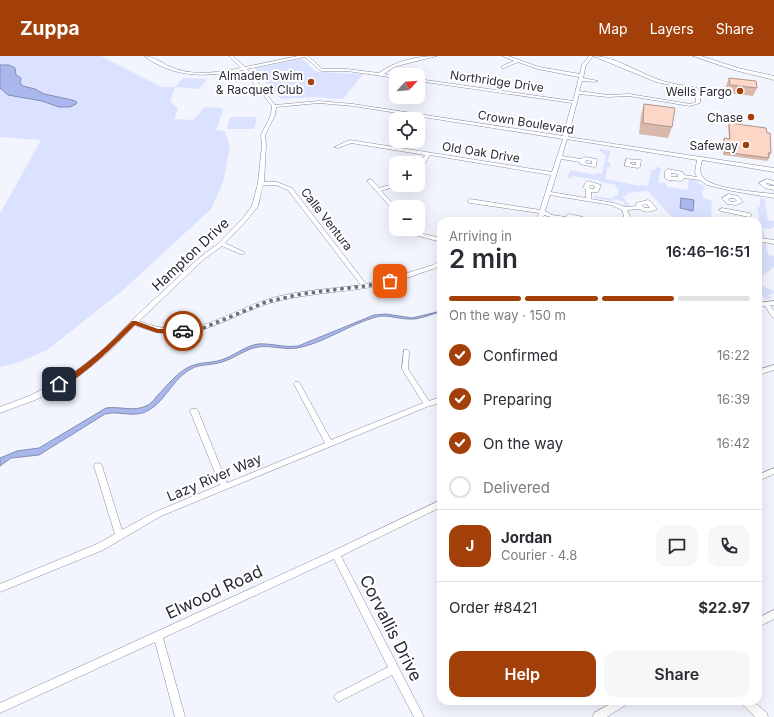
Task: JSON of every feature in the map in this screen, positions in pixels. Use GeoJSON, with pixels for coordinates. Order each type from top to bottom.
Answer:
{"type":"FeatureCollection","features":[{"type":"Feature","properties":{"kind":"main road"},"geometry":{"type":"LineString","coordinates":[[696,56],[736,69],[774,78]]}},
{"type":"Feature","properties":{"kind":"main road"},"geometry":{"type":"LineString","coordinates":[[709,56],[734,65],[774,75]]}},
{"type":"Feature","properties":{"kind":"street"},"geometry":{"type":"LineString","coordinates":[[146,56],[176,71],[184,73],[216,73],[305,56],[321,70],[347,70],[389,75]]}},
{"type":"Feature","properties":{"kind":"street"},"geometry":{"type":"LineString","coordinates":[[231,56],[244,68],[274,106]]}},
{"type":"Feature","properties":{"kind":"street"},"geometry":{"type":"LineString","coordinates":[[381,74],[396,64],[435,56]]}},
{"type":"Feature","properties":{"kind":"street"},"geometry":{"type":"LineString","coordinates":[[504,56],[538,68],[596,81]]}},
{"type":"Feature","properties":{"kind":"street"},"geometry":{"type":"LineString","coordinates":[[540,217],[565,138],[584,65],[590,56]]}},
{"type":"Feature","properties":{"kind":"street"},"geometry":{"type":"LineString","coordinates":[[577,92],[608,96],[629,95],[690,105],[698,103],[698,91],[695,89],[657,81],[595,56]]}},
{"type":"Feature","properties":{"kind":"street"},"geometry":{"type":"LineString","coordinates":[[503,67],[518,61]]}},
{"type":"Feature","properties":{"kind":"street","name":"Northridge Drive"},"geometry":{"type":"LineString","coordinates":[[425,81],[574,102]]}},
{"type":"Feature","properties":{"kind":"street","name":"Crown Boulevard"},"geometry":{"type":"LineString","coordinates":[[274,106],[305,102],[333,102],[774,170]]}},
{"type":"Feature","properties":{"kind":"street","name":"Hampton Drive"},"geometry":{"type":"LineString","coordinates":[[0,410],[32,398],[73,377],[106,351],[134,322],[201,259],[221,244],[245,219],[254,206],[261,183],[264,145],[263,135],[274,115],[274,106]]}},
{"type":"Feature","properties":{"kind":"street","name":"Old Oak Drive"},"geometry":{"type":"LineString","coordinates":[[336,147],[350,141],[554,174]]}},
{"type":"Feature","properties":{"kind":"street"},"geometry":{"type":"LineString","coordinates":[[633,160],[635,148]]}},
{"type":"Feature","properties":{"kind":"street"},"geometry":{"type":"LineString","coordinates":[[425,159],[428,154]]}},
{"type":"Feature","properties":{"kind":"street"},"geometry":{"type":"LineString","coordinates":[[559,157],[583,161]]}},
{"type":"Feature","properties":{"kind":"street"},"geometry":{"type":"LineString","coordinates":[[700,158],[698,173],[701,179]]}},
{"type":"Feature","properties":{"kind":"street"},"geometry":{"type":"LineString","coordinates":[[681,176],[701,179],[713,186],[772,196],[772,188],[765,187],[762,183],[763,181],[771,181]]}},
{"type":"Feature","properties":{"kind":"street"},"geometry":{"type":"LineString","coordinates":[[370,181],[389,202]]}},
{"type":"Feature","properties":{"kind":"street","name":"Calle Ventura"},"geometry":{"type":"LineString","coordinates":[[261,183],[277,184],[290,189],[365,286]]}},
{"type":"Feature","properties":{"kind":"street"},"geometry":{"type":"LineString","coordinates":[[378,190],[389,187]]}},
{"type":"Feature","properties":{"kind":"street"},"geometry":{"type":"LineString","coordinates":[[588,200],[589,190]]}},
{"type":"Feature","properties":{"kind":"street"},"geometry":{"type":"LineString","coordinates":[[734,190],[734,197]]}},
{"type":"Feature","properties":{"kind":"street"},"geometry":{"type":"LineString","coordinates":[[548,193],[612,204],[624,210],[641,207]]}},
{"type":"Feature","properties":{"kind":"street"},"geometry":{"type":"LineString","coordinates":[[729,196],[738,198],[740,202],[733,204],[726,201],[725,198],[729,196]]}},
{"type":"Feature","properties":{"kind":"street"},"geometry":{"type":"LineString","coordinates":[[470,201],[542,212],[555,217]]}},
{"type":"Feature","properties":{"kind":"street"},"geometry":{"type":"LineString","coordinates":[[732,212],[733,204]]}},
{"type":"Feature","properties":{"kind":"street"},"geometry":{"type":"LineString","coordinates":[[624,210],[627,217]]}},
{"type":"Feature","properties":{"kind":"street"},"geometry":{"type":"LineString","coordinates":[[722,210],[749,215]]}},
{"type":"Feature","properties":{"kind":"street"},"geometry":{"type":"LineString","coordinates":[[425,236],[437,239]]}},
{"type":"Feature","properties":{"kind":"street"},"geometry":{"type":"LineString","coordinates":[[762,240],[774,242]]}},
{"type":"Feature","properties":{"kind":"street"},"geometry":{"type":"LineString","coordinates":[[221,244],[242,253]]}},
{"type":"Feature","properties":{"kind":"street"},"geometry":{"type":"LineString","coordinates":[[134,322],[157,331],[180,332],[203,328],[266,302],[301,294],[365,286],[390,281],[437,265]]}},
{"type":"Feature","properties":{"kind":"street"},"geometry":{"type":"LineString","coordinates":[[762,305],[774,303]]}},
{"type":"Feature","properties":{"kind":"street"},"geometry":{"type":"LineString","coordinates":[[767,305],[774,316]]}},
{"type":"Feature","properties":{"kind":"street"},"geometry":{"type":"LineString","coordinates":[[406,352],[405,369],[427,404]]}},
{"type":"Feature","properties":{"kind":"street"},"geometry":{"type":"LineString","coordinates":[[762,372],[774,367]]}},
{"type":"Feature","properties":{"kind":"street"},"geometry":{"type":"LineString","coordinates":[[297,384],[329,444]]}},
{"type":"Feature","properties":{"kind":"street","name":"Lazy River Way"},"geometry":{"type":"LineString","coordinates":[[0,588],[100,546],[158,514],[224,486],[437,401]]}},
{"type":"Feature","properties":{"kind":"street"},"geometry":{"type":"LineString","coordinates":[[194,411],[224,486]]}},
{"type":"Feature","properties":{"kind":"street"},"geometry":{"type":"LineString","coordinates":[[98,466],[119,535]]}},
{"type":"Feature","properties":{"kind":"street"},"geometry":{"type":"LineString","coordinates":[[762,476],[774,471]]}},
{"type":"Feature","properties":{"kind":"street","name":"Elwood Road"},"geometry":{"type":"LineString","coordinates":[[0,708],[336,554],[437,505]]}},
{"type":"Feature","properties":{"kind":"street","name":"Corvallis Drive"},"geometry":{"type":"LineString","coordinates":[[336,554],[419,717]]}},
{"type":"Feature","properties":{"kind":"street"},"geometry":{"type":"LineString","coordinates":[[762,621],[774,614]]}},
{"type":"Feature","properties":{"kind":"street"},"geometry":{"type":"LineString","coordinates":[[158,636],[180,717]]}},
{"type":"Feature","properties":{"kind":"street"},"geometry":{"type":"LineString","coordinates":[[340,697],[394,669]]}},
{"type":"Feature","properties":{"kind":"street"},"geometry":{"type":"LineString","coordinates":[[598,717],[618,705]]}},
{"type":"Feature","properties":{"kind":"street"},"geometry":{"type":"LineString","coordinates":[[749,705],[763,717]]}},
{"type":"Feature","properties":{"kind":"shaded area"},"geometry":{"type":"Polygon","coordinates":[[[0,56],[101,56],[161,87],[175,87],[170,102],[178,108],[174,119],[193,120],[205,107],[220,108],[223,110],[216,130],[225,131],[230,146],[223,182],[211,209],[122,291],[47,350],[17,363],[0,367],[0,214],[41,140],[0,137],[0,56]]]}},
{"type":"Feature","properties":{"kind":"shaded area","name":"Almaden Swim & Racquet Club"},"geometry":{"type":"Polygon","coordinates":[[[300,59],[318,72],[363,74],[343,99],[314,97],[284,99],[280,98],[255,70],[257,68],[300,59]]]}},
{"type":"Feature","properties":{"kind":"shaded area"},"geometry":{"type":"Polygon","coordinates":[[[183,78],[207,79],[199,89],[175,87],[183,78]]]}},
{"type":"Feature","properties":{"kind":"shaded area"},"geometry":{"type":"Polygon","coordinates":[[[230,117],[257,117],[254,129],[227,129],[230,117]]]}},
{"type":"Feature","properties":{"kind":"shaded area"},"geometry":{"type":"Polygon","coordinates":[[[600,149],[611,151],[607,162],[610,163],[610,167],[607,167],[605,179],[640,186],[648,186],[651,170],[655,170],[656,167],[661,168],[658,182],[665,183],[668,187],[688,190],[689,179],[699,181],[697,183],[705,187],[702,191],[703,198],[712,201],[711,217],[672,217],[648,191],[627,193],[628,195],[622,196],[630,206],[623,206],[625,203],[615,199],[612,201],[595,198],[594,196],[613,199],[614,196],[617,196],[619,189],[616,188],[616,185],[598,180],[572,176],[571,179],[567,178],[570,170],[595,175],[595,173],[602,174],[606,155],[600,151],[600,149]]]}},
{"type":"Feature","properties":{"kind":"shaded area"},"geometry":{"type":"Polygon","coordinates":[[[760,198],[765,199],[768,220],[774,221],[774,227],[771,227],[772,229],[763,228],[765,239],[762,238],[762,217],[759,217],[757,208],[760,206],[760,198]]]}},
{"type":"Feature","properties":{"kind":"shaded area"},"geometry":{"type":"Polygon","coordinates":[[[762,243],[766,244],[768,255],[774,256],[774,267],[762,276],[762,243]]]}},
{"type":"Feature","properties":{"kind":"shaded area"},"geometry":{"type":"Polygon","coordinates":[[[762,285],[774,291],[774,293],[768,295],[771,298],[765,300],[762,294],[762,285]]]}},
{"type":"Feature","properties":{"kind":"water"},"geometry":{"type":"Polygon","coordinates":[[[0,65],[9,65],[15,68],[16,75],[21,78],[20,83],[23,86],[35,89],[44,94],[77,102],[70,107],[59,107],[42,101],[8,95],[0,88],[0,65]]]}},
{"type":"Feature","properties":{"kind":"water"},"geometry":{"type":"Polygon","coordinates":[[[681,198],[694,200],[693,211],[680,208],[681,198]]]}},
{"type":"Feature","properties":{"kind":"water"},"geometry":{"type":"Polygon","coordinates":[[[437,312],[437,313],[417,319],[384,316],[376,317],[356,324],[307,346],[297,348],[258,347],[249,349],[221,362],[195,367],[181,376],[155,406],[144,413],[105,414],[39,455],[11,458],[0,466],[0,458],[17,451],[39,448],[106,408],[136,409],[148,405],[177,375],[191,366],[221,360],[258,344],[298,346],[374,315],[386,314],[412,318],[437,312]]]}},
{"type":"Feature","properties":{"kind":"building"},"geometry":{"type":"Polygon","coordinates":[[[729,78],[756,81],[757,88],[730,85],[729,78]]]}},
{"type":"Feature","properties":{"kind":"building"},"geometry":{"type":"Polygon","coordinates":[[[644,104],[675,108],[672,127],[643,123],[644,104]]]}},
{"type":"Feature","properties":{"kind":"building","name":"Safeway"},"geometry":{"type":"Polygon","coordinates":[[[729,123],[766,128],[767,133],[770,133],[771,153],[768,153],[769,158],[724,152],[724,138],[730,139],[729,123]]]}},
{"type":"Feature","properties":{"kind":"way so far"},"geometry":{"type":"LineString","coordinates":[[183,331],[203,328],[266,302],[301,294],[365,286],[390,281]]}},
{"type":"Feature","properties":{"kind":"place","name":"Almaden Swim & Racquet Club"},"geometry":{"type":"Point","coordinates":[311,82]}},
{"type":"Feature","properties":{"kind":"place","name":"Wells Fargo"},"geometry":{"type":"Point","coordinates":[740,91]}},
{"type":"Feature","properties":{"kind":"place","name":"Chase"},"geometry":{"type":"Point","coordinates":[751,117]}},
{"type":"Feature","properties":{"kind":"place","name":"Safeway"},"geometry":{"type":"Point","coordinates":[746,145]}},
{"type":"Feature","properties":{"kind":"route"},"geometry":{"type":"LineString","coordinates":[[59,384],[73,377],[106,351],[134,322],[157,331],[183,331]]}}]}
